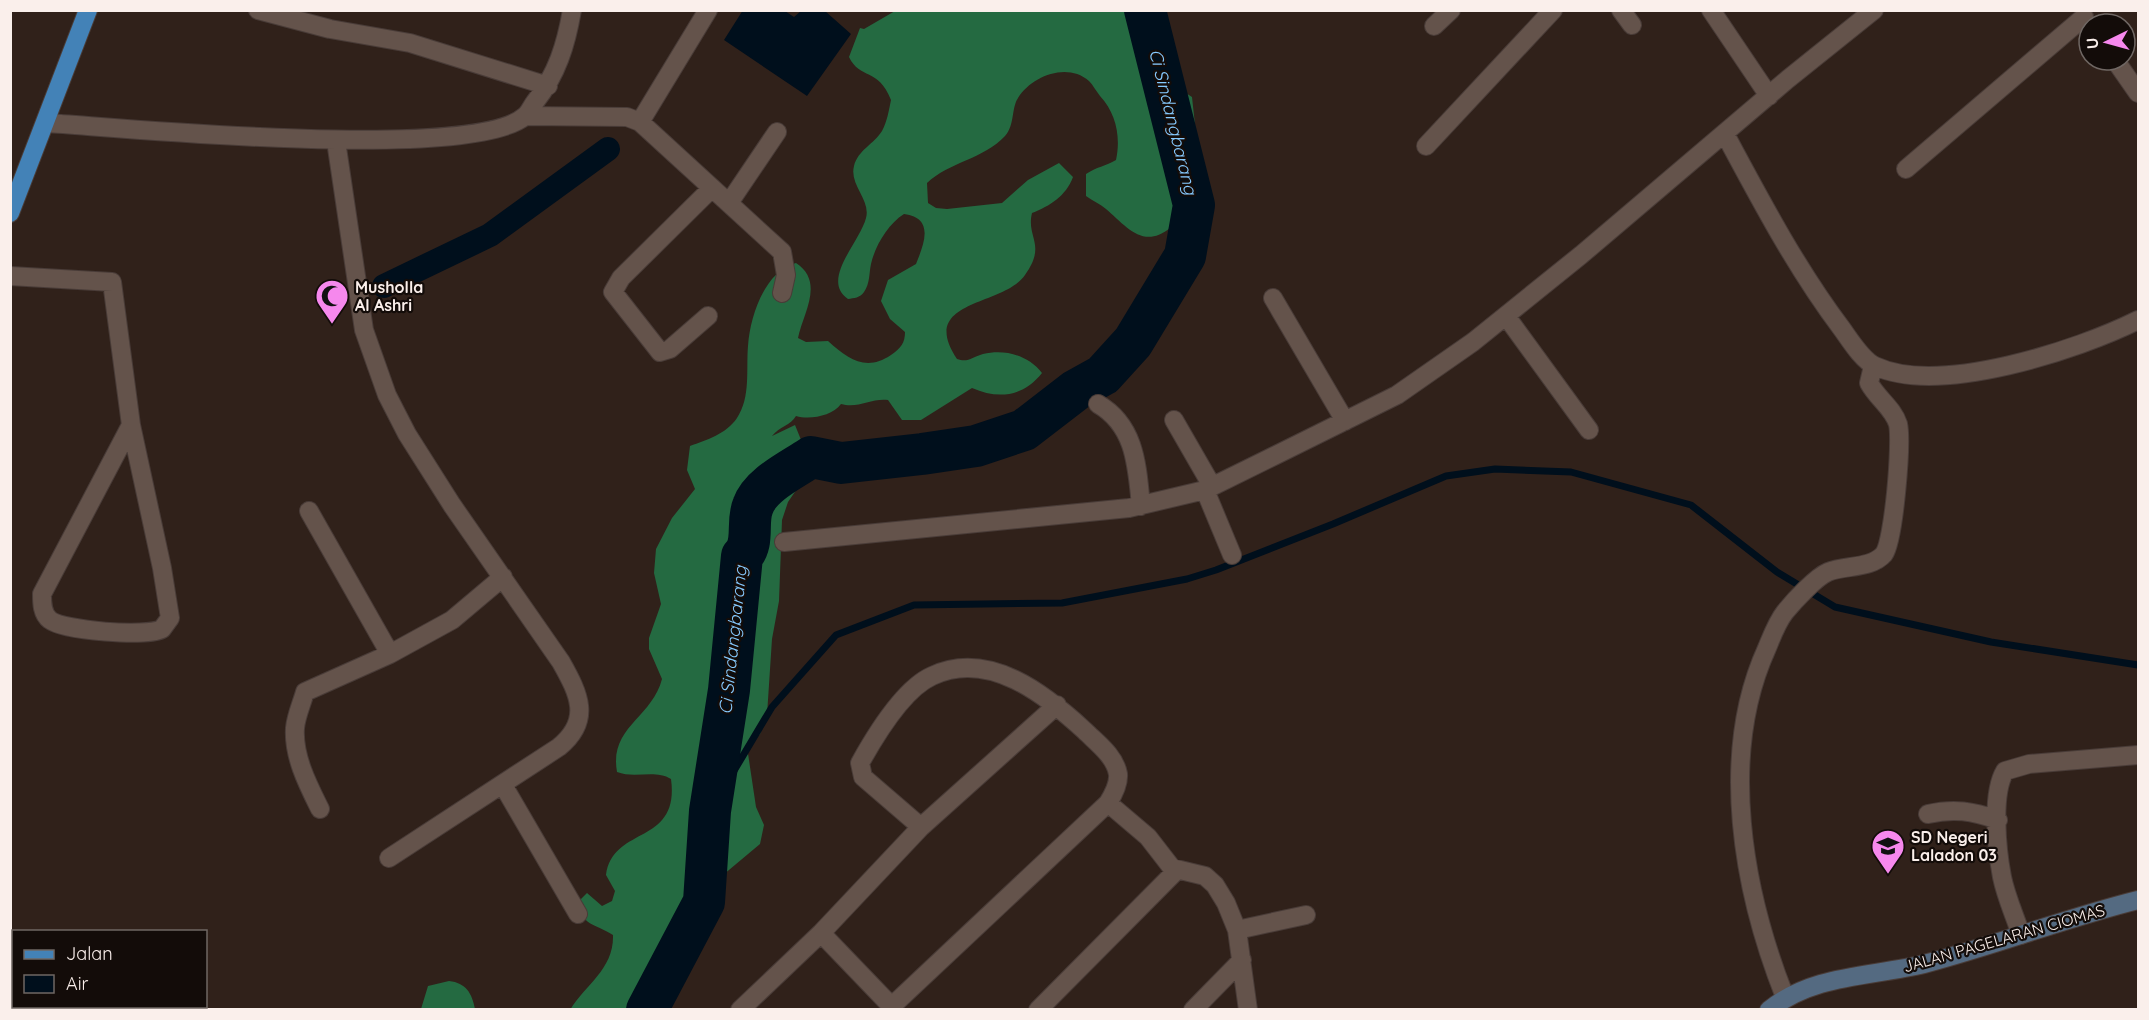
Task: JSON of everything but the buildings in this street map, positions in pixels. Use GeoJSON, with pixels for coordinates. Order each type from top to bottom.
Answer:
{"type":"FeatureCollection","features":[{"type":"Feature","properties":{"kind":"main road"},"geometry":{"type":"LineString","coordinates":[[10,213],[47,123],[88,10]]}},
{"type":"Feature","properties":{"kind":"main road","name":"JALAN PAGELARAN CIOMAS"},"geometry":{"type":"LineString","coordinates":[[1769,1010],[1785,997],[1808,986],[1923,964],[2139,900]]}},
{"type":"Feature","properties":{"kind":"street"},"geometry":{"type":"LineString","coordinates":[[258,10],[330,30],[410,43],[548,86]]}},
{"type":"Feature","properties":{"kind":"street"},"geometry":{"type":"LineString","coordinates":[[525,116],[548,86],[560,60],[573,10]]}},
{"type":"Feature","properties":{"kind":"street"},"geometry":{"type":"LineString","coordinates":[[640,122],[708,10]]}},
{"type":"Feature","properties":{"kind":"street"},"geometry":{"type":"LineString","coordinates":[[1434,26],[1451,10]]}},
{"type":"Feature","properties":{"kind":"street"},"geometry":{"type":"LineString","coordinates":[[1426,146],[1553,10]]}},
{"type":"Feature","properties":{"kind":"street"},"geometry":{"type":"LineString","coordinates":[[1711,10],[1769,96]]}},
{"type":"Feature","properties":{"kind":"street"},"geometry":{"type":"LineString","coordinates":[[784,542],[1066,516],[1141,506],[1208,488],[1397,395],[1506,316],[1867,13]]}},
{"type":"Feature","properties":{"kind":"street"},"geometry":{"type":"LineString","coordinates":[[1906,169],[2077,24]]}},
{"type":"Feature","properties":{"kind":"street"},"geometry":{"type":"LineString","coordinates":[[2124,72],[2139,93]]}},
{"type":"Feature","properties":{"kind":"street"},"geometry":{"type":"LineString","coordinates":[[47,123],[336,141],[451,136],[501,127],[525,116],[627,117],[640,122],[782,252],[786,274],[782,292]]}},
{"type":"Feature","properties":{"kind":"street"},"geometry":{"type":"LineString","coordinates":[[729,203],[777,132]]}},
{"type":"Feature","properties":{"kind":"street"},"geometry":{"type":"LineString","coordinates":[[1725,134],[1788,250],[1816,295],[1873,366],[1897,373],[1923,375],[1967,373],[2064,352],[2139,320]]}},
{"type":"Feature","properties":{"kind":"street"},"geometry":{"type":"LineString","coordinates":[[336,141],[357,295],[364,330],[377,372],[407,434],[561,662],[576,688],[580,708],[579,723],[571,737],[389,858]]}},
{"type":"Feature","properties":{"kind":"street"},"geometry":{"type":"LineString","coordinates":[[708,316],[670,349],[660,352],[613,292],[621,278],[712,188]]}},
{"type":"Feature","properties":{"kind":"street"},"geometry":{"type":"LineString","coordinates":[[10,276],[112,282],[131,425],[162,568],[168,621],[162,629],[148,633],[61,625],[44,613],[42,594],[131,425]]}},
{"type":"Feature","properties":{"kind":"street"},"geometry":{"type":"LineString","coordinates":[[1273,298],[1345,421]]}},
{"type":"Feature","properties":{"kind":"street"},"geometry":{"type":"LineString","coordinates":[[1506,316],[1589,430]]}},
{"type":"Feature","properties":{"kind":"street"},"geometry":{"type":"LineString","coordinates":[[1785,997],[1754,899],[1745,855],[1742,827],[1744,728],[1749,695],[1756,671],[1779,620],[1814,582],[1828,572],[1877,559],[1884,554],[1890,537],[1894,506],[1898,425],[1895,416],[1869,383],[1873,366]]}},
{"type":"Feature","properties":{"kind":"street"},"geometry":{"type":"LineString","coordinates":[[1098,404],[1114,416],[1136,452],[1141,506]]}},
{"type":"Feature","properties":{"kind":"street"},"geometry":{"type":"LineString","coordinates":[[1174,420],[1208,488],[1232,555]]}},
{"type":"Feature","properties":{"kind":"street"},"geometry":{"type":"LineString","coordinates":[[309,510],[390,654]]}},
{"type":"Feature","properties":{"kind":"street"},"geometry":{"type":"LineString","coordinates":[[320,809],[307,783],[296,737],[295,727],[305,692],[390,654],[452,621],[503,576]]}},
{"type":"Feature","properties":{"kind":"street"},"geometry":{"type":"LineString","coordinates":[[821,933],[893,1008],[1108,803],[1118,777],[1114,763],[1101,746],[1043,694],[1005,675],[975,670],[937,674],[914,688],[866,752],[860,770],[863,777],[894,806],[921,827]]}},
{"type":"Feature","properties":{"kind":"street"},"geometry":{"type":"LineString","coordinates":[[740,1010],[821,933],[921,827],[1057,705]]}},
{"type":"Feature","properties":{"kind":"street"},"geometry":{"type":"LineString","coordinates":[[2021,935],[2002,878],[1998,820],[2000,779],[2011,768],[2139,755]]}},
{"type":"Feature","properties":{"kind":"street"},"geometry":{"type":"LineString","coordinates":[[502,785],[578,914]]}},
{"type":"Feature","properties":{"kind":"street"},"geometry":{"type":"LineString","coordinates":[[1108,803],[1148,837],[1167,862],[1177,870],[1205,876],[1215,885],[1226,903],[1237,930],[1248,1010]]}},
{"type":"Feature","properties":{"kind":"street"},"geometry":{"type":"LineString","coordinates":[[1928,814],[1954,809],[1970,810],[1998,820]]}},
{"type":"Feature","properties":{"kind":"street"},"geometry":{"type":"LineString","coordinates":[[1038,1010],[1177,870]]}},
{"type":"Feature","properties":{"kind":"street"},"geometry":{"type":"LineString","coordinates":[[1237,930],[1306,915]]}},
{"type":"Feature","properties":{"kind":"street"},"geometry":{"type":"LineString","coordinates":[[1193,1010],[1242,960]]}},
{"type":"Feature","properties":{"kind":"green space"},"geometry":{"type":"Polygon","coordinates":[[[895,11],[1136,11],[1140,20],[1145,51],[1153,68],[1158,75],[1192,97],[1196,134],[1179,184],[1170,228],[1151,237],[1135,233],[1104,207],[1086,196],[1086,174],[1116,160],[1117,134],[1110,110],[1092,84],[1080,75],[1071,73],[1050,74],[1032,83],[1018,98],[1008,132],[997,144],[946,170],[927,183],[928,203],[936,208],[947,209],[1002,203],[1028,180],[1059,163],[1073,177],[1057,200],[1032,213],[1031,229],[1035,256],[1025,275],[1014,285],[955,314],[948,325],[948,339],[957,359],[967,360],[983,354],[1008,353],[1030,362],[1042,373],[1027,387],[1010,394],[992,394],[972,388],[921,420],[902,420],[888,400],[876,400],[853,405],[841,404],[832,412],[820,416],[808,418],[796,416],[772,436],[795,425],[812,467],[788,502],[782,520],[779,601],[772,639],[767,715],[760,734],[747,747],[756,807],[764,825],[760,844],[717,880],[705,899],[687,955],[684,975],[665,1009],[570,1010],[604,967],[612,947],[613,935],[586,920],[580,909],[579,901],[587,893],[602,906],[612,901],[615,891],[606,875],[611,859],[620,848],[656,826],[666,815],[671,800],[671,779],[658,775],[631,775],[617,772],[616,757],[625,733],[650,704],[662,679],[649,649],[649,638],[661,604],[654,573],[656,549],[672,518],[695,489],[687,470],[690,446],[722,432],[733,424],[741,410],[747,383],[749,334],[761,296],[776,275],[796,263],[805,271],[811,288],[798,338],[806,342],[828,341],[850,358],[865,363],[873,363],[891,355],[900,348],[904,339],[905,332],[890,319],[881,301],[888,280],[916,264],[925,233],[920,221],[914,216],[904,214],[888,229],[876,250],[867,286],[861,295],[848,299],[840,291],[838,282],[844,260],[862,228],[867,211],[854,180],[854,166],[863,151],[882,131],[891,100],[880,83],[858,69],[849,57],[860,28],[864,29],[895,11]]]}},
{"type":"Feature","properties":{"kind":"green space"},"geometry":{"type":"Polygon","coordinates":[[[449,981],[460,984],[467,990],[475,1009],[421,1009],[428,986],[449,981]]]}},
{"type":"Feature","properties":{"kind":"water"},"geometry":{"type":"Polygon","coordinates":[[[743,10],[785,11],[794,17],[801,11],[825,11],[851,34],[807,96],[724,40],[743,10]]]}},
{"type":"Feature","properties":{"kind":"waterway","name":"Ci Sindangbarang"},"geometry":{"type":"LineString","coordinates":[[647,1010],[704,902],[710,811],[729,690],[742,556],[748,545],[751,512],[757,498],[770,484],[811,457],[841,463],[922,454],[976,446],[1024,430],[1076,390],[1103,375],[1133,342],[1185,256],[1194,205],[1145,10]]}},
{"type":"Feature","properties":{"kind":"waterway"},"geometry":{"type":"LineString","coordinates":[[384,286],[490,235],[608,149]]}},
{"type":"Feature","properties":{"kind":"waterway"},"geometry":{"type":"LineString","coordinates":[[710,811],[772,707],[836,635],[914,605],[1062,603],[1187,579],[1216,570],[1333,524],[1446,476],[1495,469],[1571,472],[1691,505],[1777,572],[1835,607],[1991,642],[2138,665]]}},
{"type":"Feature","properties":{"kind":"place","name":"Musholla Al Ashri"},"geometry":{"type":"Point","coordinates":[332,325]}},
{"type":"Feature","properties":{"kind":"place","name":"SD Negeri Laladon 03"},"geometry":{"type":"Point","coordinates":[1888,875]}}]}
